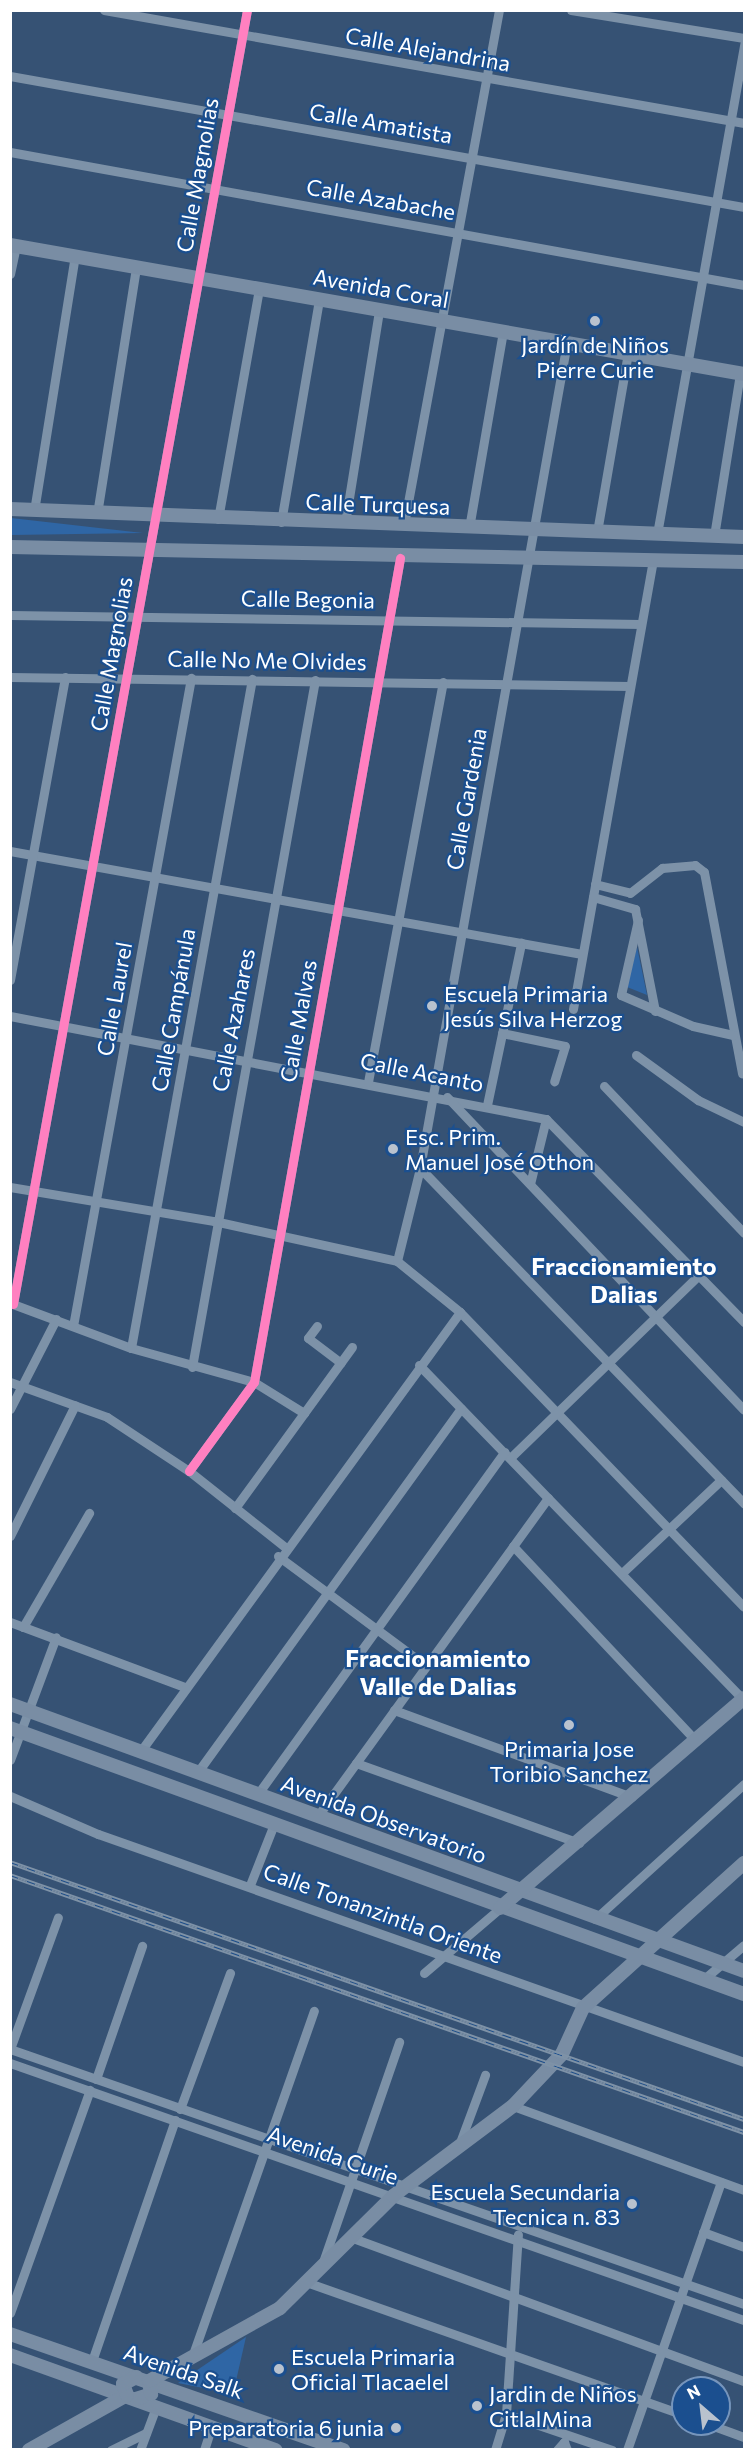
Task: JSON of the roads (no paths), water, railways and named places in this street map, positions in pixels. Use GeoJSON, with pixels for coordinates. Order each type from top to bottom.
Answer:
{"type":"FeatureCollection","features":[{"type":"Feature","properties":{"kind":"main road","name":"Avenida Coral"},"geometry":{"type":"LineString","coordinates":[[13,245],[742,373]]}},
{"type":"Feature","properties":{"kind":"main road","name":"Calle Turquesa"},"geometry":{"type":"LineString","coordinates":[[10,509],[281,522],[404,524],[744,537]]}},
{"type":"Feature","properties":{"kind":"main road"},"geometry":{"type":"LineString","coordinates":[[10,547],[149,548],[400,558],[744,562]]}},
{"type":"Feature","properties":{"kind":"main road"},"geometry":{"type":"LineString","coordinates":[[500,1908],[522,1893],[744,1699]]}},
{"type":"Feature","properties":{"kind":"main road","name":"Avenida Observatorio"},"geometry":{"type":"LineString","coordinates":[[10,1704],[522,1893],[744,1971]]}},
{"type":"Feature","properties":{"kind":"main road","name":"Avenida Observatorio"},"geometry":{"type":"LineString","coordinates":[[16,1730],[500,1908],[744,1994]]}},
{"type":"Feature","properties":{"kind":"main road"},"geometry":{"type":"LineString","coordinates":[[111,1764],[118,1743]]}},
{"type":"Feature","properties":{"kind":"main road"},"geometry":{"type":"LineString","coordinates":[[221,1804],[229,1784]]}},
{"type":"Feature","properties":{"kind":"main road"},"geometry":{"type":"LineString","coordinates":[[131,2397],[123,2384],[142,2379],[192,2358],[271,2313],[306,2282],[323,2262],[393,2196],[457,2151],[513,2106],[562,2054],[583,2008],[637,1956],[744,1863]]}},
{"type":"Feature","properties":{"kind":"main road","name":"Avenida Salk"},"geometry":{"type":"LineString","coordinates":[[10,2334],[344,2450]]}},
{"type":"Feature","properties":{"kind":"main road","name":"Avenida Salk"},"geometry":{"type":"LineString","coordinates":[[10,2355],[268,2448]]}},
{"type":"Feature","properties":{"kind":"main road"},"geometry":{"type":"LineString","coordinates":[[37,2448],[131,2397],[151,2394],[142,2379]]}},
{"type":"Feature","properties":{"kind":"street","name":"Calle Alejandrina"},"geometry":{"type":"LineString","coordinates":[[104,10],[744,123]]}},
{"type":"Feature","properties":{"kind":"street","name":"Calle Magnolias"},"geometry":{"type":"LineString","coordinates":[[12,1303],[247,10]]}},
{"type":"Feature","properties":{"kind":"street"},"geometry":{"type":"LineString","coordinates":[[404,524],[499,10]]}},
{"type":"Feature","properties":{"kind":"street"},"geometry":{"type":"LineString","coordinates":[[571,10],[744,38]]}},
{"type":"Feature","properties":{"kind":"street"},"geometry":{"type":"LineString","coordinates":[[657,534],[744,44]]}},
{"type":"Feature","properties":{"kind":"street","name":"Calle Amatista"},"geometry":{"type":"LineString","coordinates":[[10,76],[744,207]]}},
{"type":"Feature","properties":{"kind":"street","name":"Calle Azabache"},"geometry":{"type":"LineString","coordinates":[[10,152],[744,285]]}},
{"type":"Feature","properties":{"kind":"street"},"geometry":{"type":"LineString","coordinates":[[10,274],[13,245]]}},
{"type":"Feature","properties":{"kind":"street"},"geometry":{"type":"LineString","coordinates":[[33,511],[75,256]]}},
{"type":"Feature","properties":{"kind":"street"},"geometry":{"type":"LineString","coordinates":[[97,514],[136,267]]}},
{"type":"Feature","properties":{"kind":"street"},"geometry":{"type":"LineString","coordinates":[[218,519],[259,288]]}},
{"type":"Feature","properties":{"kind":"street"},"geometry":{"type":"LineString","coordinates":[[281,522],[319,299]]}},
{"type":"Feature","properties":{"kind":"street"},"geometry":{"type":"LineString","coordinates":[[345,523],[379,310]]}},
{"type":"Feature","properties":{"kind":"street"},"geometry":{"type":"LineString","coordinates":[[469,528],[503,332]]}},
{"type":"Feature","properties":{"kind":"street","name":"Calle Gardenia"},"geometry":{"type":"LineString","coordinates":[[397,1261],[420,1168],[567,342]]}},
{"type":"Feature","properties":{"kind":"street"},"geometry":{"type":"LineString","coordinates":[[597,532],[628,353]]}},
{"type":"Feature","properties":{"kind":"street"},"geometry":{"type":"LineString","coordinates":[[714,536],[742,373]]}},
{"type":"Feature","properties":{"kind":"street","name":"Calle Malvas"},"geometry":{"type":"LineString","coordinates":[[189,1471],[254,1382],[276,1236],[309,1070],[400,558]]}},
{"type":"Feature","properties":{"kind":"street"},"geometry":{"type":"LineString","coordinates":[[573,1008],[653,562]]}},
{"type":"Feature","properties":{"kind":"street","name":"Calle Begonia"},"geometry":{"type":"LineString","coordinates":[[10,615],[138,615],[641,624]]}},
{"type":"Feature","properties":{"kind":"street","name":"Calle No Me Olvides"},"geometry":{"type":"LineString","coordinates":[[10,677],[630,686]]}},
{"type":"Feature","properties":{"kind":"street"},"geometry":{"type":"LineString","coordinates":[[10,980],[65,677]]}},
{"type":"Feature","properties":{"kind":"street","name":"Calle Laurel"},"geometry":{"type":"LineString","coordinates":[[73,1326],[99,1202],[154,877],[191,678]]}},
{"type":"Feature","properties":{"kind":"street","name":"Calle Campánula"},"geometry":{"type":"LineString","coordinates":[[131,1348],[252,679]]}},
{"type":"Feature","properties":{"kind":"street","name":"Calle Azahares"},"geometry":{"type":"LineString","coordinates":[[192,1367],[214,1221],[315,680]]}},
{"type":"Feature","properties":{"kind":"street"},"geometry":{"type":"LineString","coordinates":[[368,1082],[443,682]]}},
{"type":"Feature","properties":{"kind":"street"},"geometry":{"type":"LineString","coordinates":[[10,851],[582,954]]}},
{"type":"Feature","properties":{"kind":"street"},"geometry":{"type":"LineString","coordinates":[[595,884],[630,893],[654,871],[700,867],[718,924],[733,1035],[742,1073]]}},
{"type":"Feature","properties":{"kind":"street"},"geometry":{"type":"LineString","coordinates":[[593,897],[631,906],[638,920],[656,1011]]}},
{"type":"Feature","properties":{"kind":"street"},"geometry":{"type":"LineString","coordinates":[[638,920],[621,995],[656,1011],[733,1035]]}},
{"type":"Feature","properties":{"kind":"street"},"geometry":{"type":"LineString","coordinates":[[487,1105],[521,943]]}},
{"type":"Feature","properties":{"kind":"street","name":"Calle Acanto"},"geometry":{"type":"LineString","coordinates":[[10,1016],[309,1070],[546,1119]]}},
{"type":"Feature","properties":{"kind":"street"},"geometry":{"type":"LineString","coordinates":[[502,1033],[565,1046],[554,1081]]}},
{"type":"Feature","properties":{"kind":"street"},"geometry":{"type":"LineString","coordinates":[[636,1054],[698,1100],[744,1122]]}},
{"type":"Feature","properties":{"kind":"street"},"geometry":{"type":"LineString","coordinates":[[604,1086],[744,1233]]}},
{"type":"Feature","properties":{"kind":"street"},"geometry":{"type":"LineString","coordinates":[[447,1097],[654,1318],[744,1410]]}},
{"type":"Feature","properties":{"kind":"street"},"geometry":{"type":"LineString","coordinates":[[530,1184],[546,1119]]}},
{"type":"Feature","properties":{"kind":"street"},"geometry":{"type":"LineString","coordinates":[[546,1119],[744,1322]]}},
{"type":"Feature","properties":{"kind":"street"},"geometry":{"type":"LineString","coordinates":[[420,1168],[744,1504]]}},
{"type":"Feature","properties":{"kind":"street"},"geometry":{"type":"LineString","coordinates":[[10,1187],[214,1221],[397,1261],[460,1312],[744,1607]]}},
{"type":"Feature","properties":{"kind":"street"},"geometry":{"type":"LineString","coordinates":[[257,1795],[377,1628],[507,1455],[557,1412],[699,1275]]}},
{"type":"Feature","properties":{"kind":"street"},"geometry":{"type":"LineString","coordinates":[[12,1303],[131,1348],[192,1367],[254,1382],[304,1413]]}},
{"type":"Feature","properties":{"kind":"street"},"geometry":{"type":"LineString","coordinates":[[140,1752],[278,1556],[460,1312]]}},
{"type":"Feature","properties":{"kind":"street"},"geometry":{"type":"LineString","coordinates":[[10,1409],[56,1319]]}},
{"type":"Feature","properties":{"kind":"street"},"geometry":{"type":"LineString","coordinates":[[317,1326],[308,1338],[340,1363]]}},
{"type":"Feature","properties":{"kind":"street"},"geometry":{"type":"LineString","coordinates":[[235,1508],[352,1347]]}},
{"type":"Feature","properties":{"kind":"street"},"geometry":{"type":"LineString","coordinates":[[419,1365],[744,1699]]}},
{"type":"Feature","properties":{"kind":"street"},"geometry":{"type":"LineString","coordinates":[[10,1382],[107,1417],[189,1471],[285,1547]]}},
{"type":"Feature","properties":{"kind":"street"},"geometry":{"type":"LineString","coordinates":[[10,1536],[75,1405]]}},
{"type":"Feature","properties":{"kind":"street"},"geometry":{"type":"LineString","coordinates":[[197,1773],[461,1408]]}},
{"type":"Feature","properties":{"kind":"street"},"geometry":{"type":"LineString","coordinates":[[622,1573],[721,1480]]}},
{"type":"Feature","properties":{"kind":"street"},"geometry":{"type":"LineString","coordinates":[[317,1817],[548,1498]]}},
{"type":"Feature","properties":{"kind":"street"},"geometry":{"type":"LineString","coordinates":[[23,1627],[89,1513]]}},
{"type":"Feature","properties":{"kind":"street"},"geometry":{"type":"LineString","coordinates":[[513,1546],[696,1741]]}},
{"type":"Feature","properties":{"kind":"street"},"geometry":{"type":"LineString","coordinates":[[278,1556],[426,1666]]}},
{"type":"Feature","properties":{"kind":"street"},"geometry":{"type":"LineString","coordinates":[[10,1622],[56,1637],[185,1687]]}},
{"type":"Feature","properties":{"kind":"street"},"geometry":{"type":"LineString","coordinates":[[10,1760],[16,1730],[29,1710],[56,1637]]}},
{"type":"Feature","properties":{"kind":"street"},"geometry":{"type":"LineString","coordinates":[[394,1710],[632,1797]]}},
{"type":"Feature","properties":{"kind":"street"},"geometry":{"type":"LineString","coordinates":[[356,1763],[579,1843]]}},
{"type":"Feature","properties":{"kind":"street"},"geometry":{"type":"LineString","coordinates":[[595,1918],[744,1785]]}},
{"type":"Feature","properties":{"kind":"street","name":"Calle Tonanzintla Oriente"},"geometry":{"type":"LineString","coordinates":[[10,1796],[98,1834],[250,1885],[583,2008],[744,2062]]}},
{"type":"Feature","properties":{"kind":"street"},"geometry":{"type":"LineString","coordinates":[[250,1885],[274,1824]]}},
{"type":"Feature","properties":{"kind":"street"},"geometry":{"type":"LineString","coordinates":[[424,1973],[440,1954],[500,1908]]}},
{"type":"Feature","properties":{"kind":"street"},"geometry":{"type":"LineString","coordinates":[[10,2049],[58,1917]]}},
{"type":"Feature","properties":{"kind":"street"},"geometry":{"type":"LineString","coordinates":[[704,1979],[744,1945]]}},
{"type":"Feature","properties":{"kind":"street"},"geometry":{"type":"LineString","coordinates":[[96,2079],[142,1946]]}},
{"type":"Feature","properties":{"kind":"street"},"geometry":{"type":"LineString","coordinates":[[180,2109],[230,1973]]}},
{"type":"Feature","properties":{"kind":"street"},"geometry":{"type":"LineString","coordinates":[[192,2358],[266,2139],[314,2011]]}},
{"type":"Feature","properties":{"kind":"street"},"geometry":{"type":"LineString","coordinates":[[323,2262],[353,2168],[399,2042]]}},
{"type":"Feature","properties":{"kind":"street","name":"Avenida Curie"},"geometry":{"type":"LineString","coordinates":[[10,2049],[744,2304]]}},
{"type":"Feature","properties":{"kind":"street","name":"Avenida Curie"},"geometry":{"type":"LineString","coordinates":[[10,2063],[744,2320]]}},
{"type":"Feature","properties":{"kind":"street"},"geometry":{"type":"LineString","coordinates":[[457,2151],[485,2075]]}},
{"type":"Feature","properties":{"kind":"street"},"geometry":{"type":"LineString","coordinates":[[10,2313],[90,2090]]}},
{"type":"Feature","properties":{"kind":"street"},"geometry":{"type":"LineString","coordinates":[[513,2106],[744,2190]]}},
{"type":"Feature","properties":{"kind":"street"},"geometry":{"type":"LineString","coordinates":[[92,2361],[175,2120]]}},
{"type":"Feature","properties":{"kind":"street"},"geometry":{"type":"LineString","coordinates":[[627,2450],[662,2351],[684,2298],[703,2232],[721,2182]]}},
{"type":"Feature","properties":{"kind":"street"},"geometry":{"type":"LineString","coordinates":[[495,2450],[506,2414],[508,2353],[519,2225]]}},
{"type":"Feature","properties":{"kind":"street"},"geometry":{"type":"LineString","coordinates":[[703,2232],[744,2247]]}},
{"type":"Feature","properties":{"kind":"street"},"geometry":{"type":"LineString","coordinates":[[350,2237],[744,2381]]}},
{"type":"Feature","properties":{"kind":"street"},"geometry":{"type":"LineString","coordinates":[[306,2282],[671,2411]]}},
{"type":"Feature","properties":{"kind":"street"},"geometry":{"type":"LineString","coordinates":[[140,2450],[156,2407]]}},
{"type":"Feature","properties":{"kind":"street"},"geometry":{"type":"LineString","coordinates":[[506,2414],[612,2450]]}},
{"type":"Feature","properties":{"kind":"street"},"geometry":{"type":"LineString","coordinates":[[204,2450],[212,2427]]}},
{"type":"Feature","properties":{"kind":"street"},"geometry":{"type":"LineString","coordinates":[[111,2450],[146,2433]]}},
{"type":"Feature","properties":{"kind":"street"},"geometry":{"type":"LineString","coordinates":[[557,2450],[564,2442],[567,2450]]}},
{"type":"Feature","properties":{"kind":"railway"},"geometry":{"type":"LineString","coordinates":[[10,1862],[744,2119]]}},
{"type":"Feature","properties":{"kind":"railway"},"geometry":{"type":"LineString","coordinates":[[10,1875],[744,2132]]}},
{"type":"Feature","properties":{"kind":"place","name":"Jardín de Niños Pierre Curie"},"geometry":{"type":"Point","coordinates":[595,321]}},
{"type":"Feature","properties":{"kind":"place","name":"Escuela Primaria Jesús Silva Herzog"},"geometry":{"type":"Point","coordinates":[432,1006]}},
{"type":"Feature","properties":{"kind":"place","name":"Esc. Prim. Manuel José Othon"},"geometry":{"type":"Point","coordinates":[393,1149]}},
{"type":"Feature","properties":{"kind":"place","name":"Primaria Jose Toribio Sanchez"},"geometry":{"type":"Point","coordinates":[569,1725]}},
{"type":"Feature","properties":{"kind":"place","name":"Escuela Secundaria Tecnica n. 83"},"geometry":{"type":"Point","coordinates":[632,2204]}},
{"type":"Feature","properties":{"kind":"place","name":"Escuela Primaria Oficial Tlacaelel"},"geometry":{"type":"Point","coordinates":[279,2369]}},
{"type":"Feature","properties":{"kind":"place","name":"Jardin de Niños CitlalMina"},"geometry":{"type":"Point","coordinates":[477,2406]}},
{"type":"Feature","properties":{"kind":"place","name":"Preparatoria 6 junia"},"geometry":{"type":"Point","coordinates":[396,2428]}},
{"type":"Feature","properties":{"kind":"district","name":"Fraccionamiento Dalias"},"geometry":{"type":"Point","coordinates":[624,1280]}},
{"type":"Feature","properties":{"kind":"district","name":"Fraccionamiento Valle de Dalias"},"geometry":{"type":"Point","coordinates":[438,1672]}}]}
